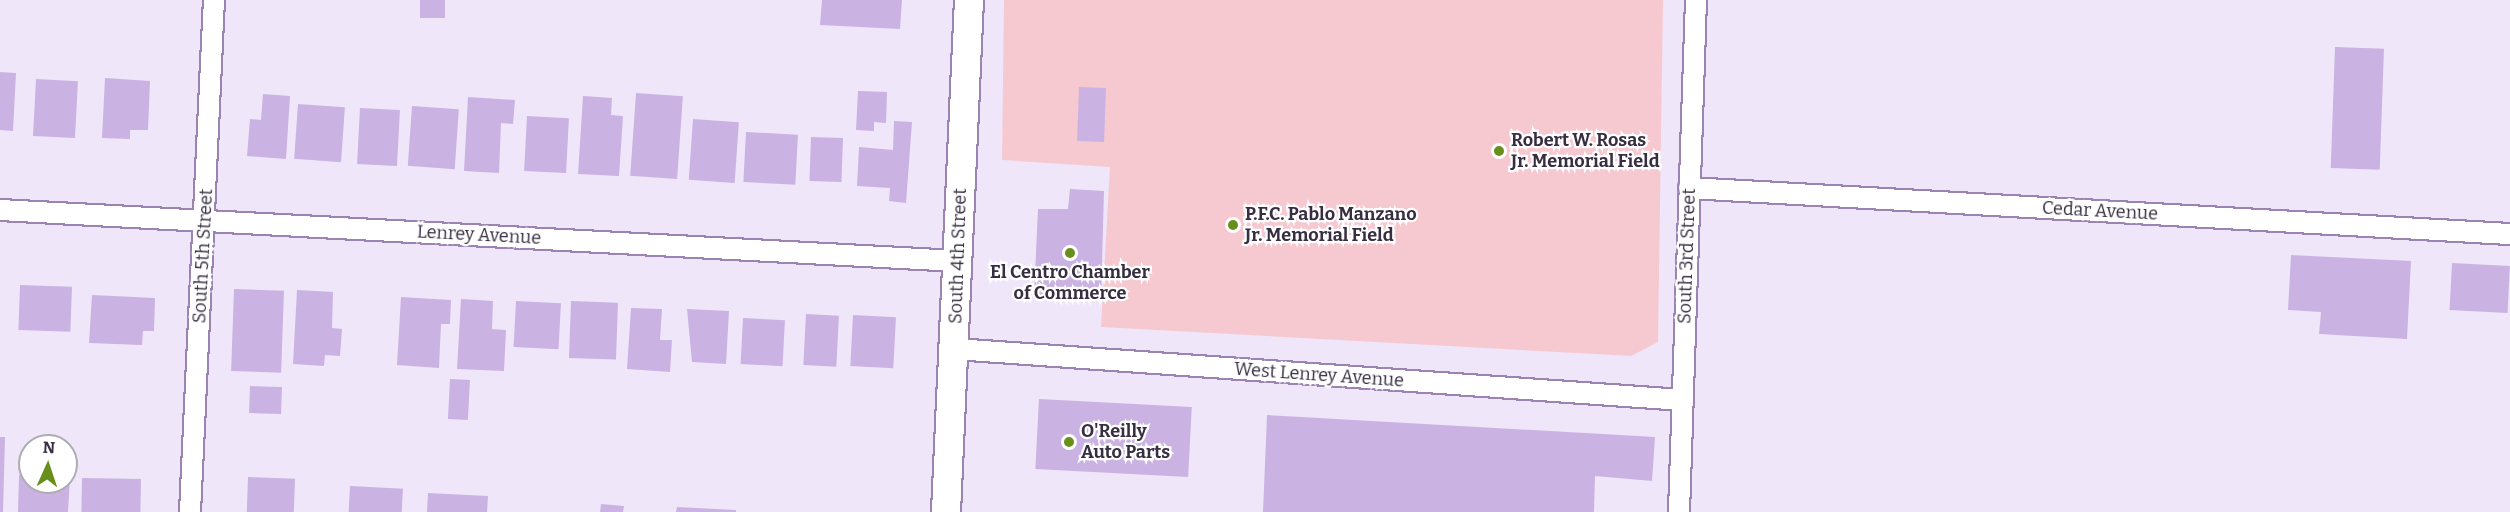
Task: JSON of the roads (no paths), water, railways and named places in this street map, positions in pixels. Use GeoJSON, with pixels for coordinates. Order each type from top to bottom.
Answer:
{"type":"FeatureCollection","features":[{"type":"Feature","properties":{"kind":"main road","name":"South 4th Street"},"geometry":{"type":"LineString","coordinates":[[946,512],[969,0]]}},
{"type":"Feature","properties":{"kind":"street","name":"South 5th Street"},"geometry":{"type":"LineString","coordinates":[[190,512],[214,0]]}},
{"type":"Feature","properties":{"kind":"street","name":"South 3rd Street"},"geometry":{"type":"LineString","coordinates":[[1679,512],[1696,0]]}},
{"type":"Feature","properties":{"kind":"street","name":"Cedar Avenue"},"geometry":{"type":"LineString","coordinates":[[1689,188],[2510,234]]}},
{"type":"Feature","properties":{"kind":"street","name":"Lenrey Avenue"},"geometry":{"type":"LineString","coordinates":[[0,210],[958,261]]}},
{"type":"Feature","properties":{"kind":"street","name":"West Lenrey Avenue"},"geometry":{"type":"LineString","coordinates":[[955,349],[1682,400]]}},
{"type":"Feature","properties":{"kind":"place","name":"Robert W. Rosas Jr. Memorial Field"},"geometry":{"type":"Point","coordinates":[1499,151]}},
{"type":"Feature","properties":{"kind":"place","name":"P.F.C. Pablo Manzano Jr. Memorial Field"},"geometry":{"type":"Point","coordinates":[1233,225]}},
{"type":"Feature","properties":{"kind":"place","name":"El Centro Chamber of Commerce"},"geometry":{"type":"Point","coordinates":[1070,253]}},
{"type":"Feature","properties":{"kind":"place","name":"O'Reilly Auto Parts"},"geometry":{"type":"Point","coordinates":[1069,442]}}]}
